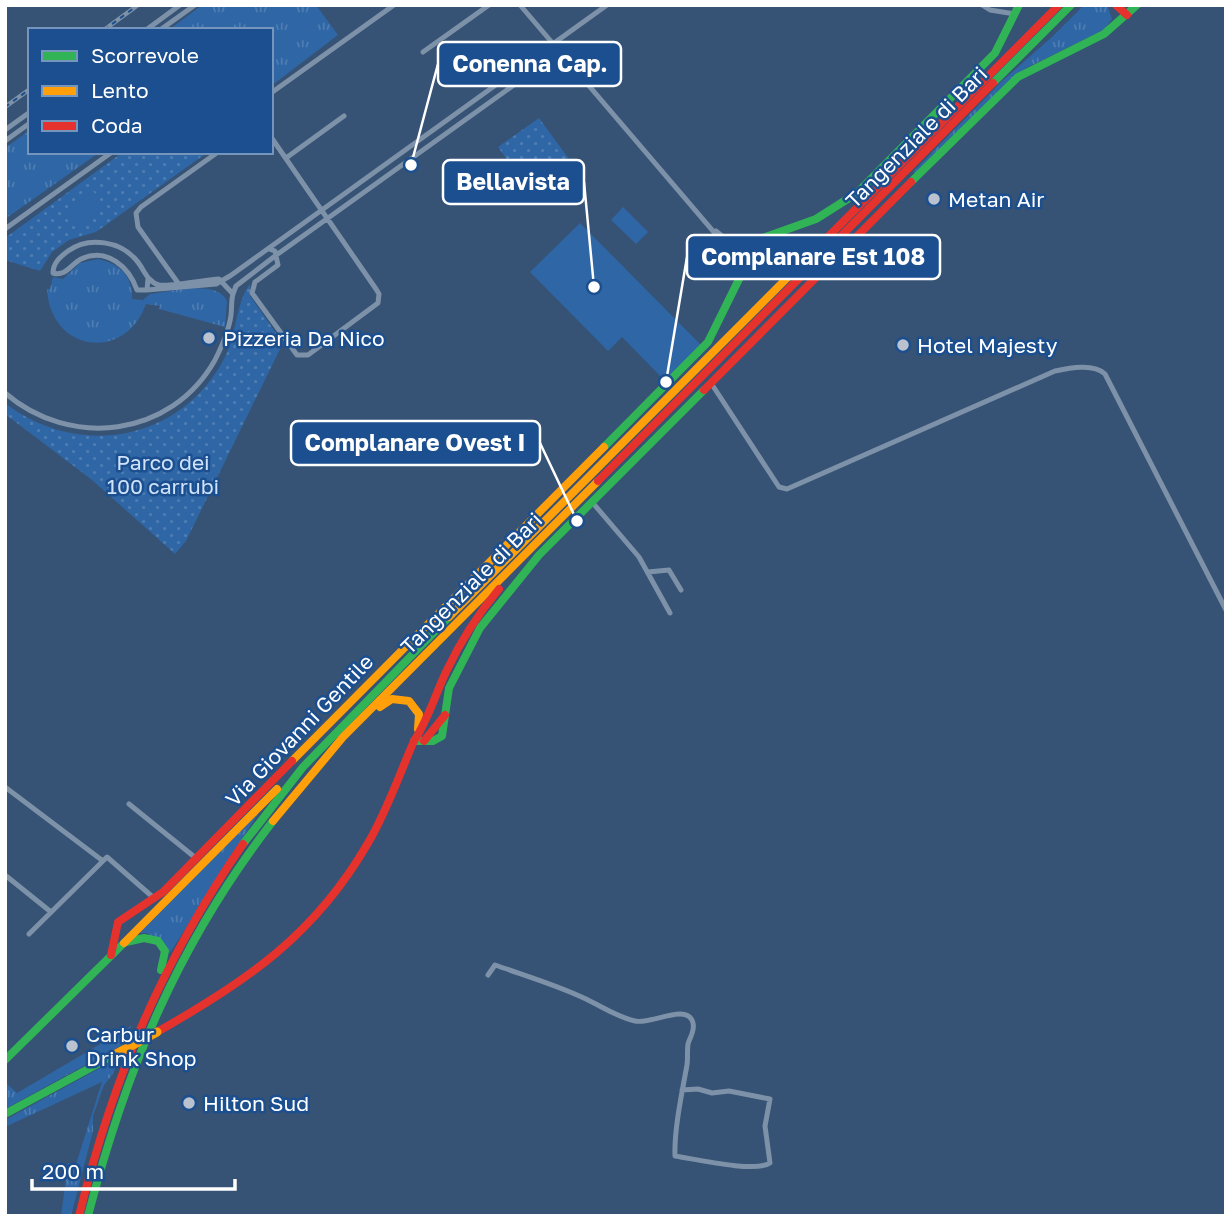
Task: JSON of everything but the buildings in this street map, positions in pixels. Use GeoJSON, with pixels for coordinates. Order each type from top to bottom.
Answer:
{"type":"FeatureCollection","features":[{"type":"Feature","properties":{"kind":"main road"},"geometry":{"type":"LineString","coordinates":[[1050,5],[1026,29],[1022,49],[1044,42],[1080,5]]}},
{"type":"Feature","properties":{"kind":"main road","name":"Tangenziale di Bari"},"geometry":{"type":"LineString","coordinates":[[88,1216],[120,1103],[170,984],[212,906],[269,823],[343,737],[1022,49],[1059,5]]}},
{"type":"Feature","properties":{"kind":"main road","name":"Tangenziale di Bari"},"geometry":{"type":"LineString","coordinates":[[79,1216],[111,1102],[141,1026],[181,944],[230,863],[267,810],[314,754],[1022,49],[1071,5]]}},
{"type":"Feature","properties":{"kind":"main road"},"geometry":{"type":"LineString","coordinates":[[1116,5],[1126,15]]}},
{"type":"Feature","properties":{"kind":"main road"},"geometry":{"type":"LineString","coordinates":[[414,741],[433,741],[442,736],[449,688],[480,628],[539,555],[1018,77],[1104,34],[1137,5]]}},
{"type":"Feature","properties":{"kind":"main road"},"geometry":{"type":"LineString","coordinates":[[789,231],[746,265],[737,259],[738,249],[789,231],[840,206],[857,193],[995,53],[1017,10]]}},
{"type":"Feature","properties":{"kind":"main road"},"geometry":{"type":"LineString","coordinates":[[746,245],[756,252],[755,259]]}},
{"type":"Feature","properties":{"kind":"main road","name":"Via Giovanni Gentile"},"geometry":{"type":"LineString","coordinates":[[116,928],[124,917],[155,899],[197,859],[709,342],[746,265]]}},
{"type":"Feature","properties":{"kind":"main road"},"geometry":{"type":"LineString","coordinates":[[414,741],[421,732],[461,644],[489,601],[516,570],[519,560]]}},
{"type":"Feature","properties":{"kind":"main road"},"geometry":{"type":"LineString","coordinates":[[5,1114],[244,981],[291,943],[314,919],[338,890],[369,841],[414,741],[420,723],[419,714],[412,704],[401,699],[388,700],[355,732],[343,737]]}},
{"type":"Feature","properties":{"kind":"main road"},"geometry":{"type":"LineString","coordinates":[[5,1060],[314,754]]}},
{"type":"Feature","properties":{"kind":"main road"},"geometry":{"type":"LineString","coordinates":[[116,928],[124,943]]}},
{"type":"Feature","properties":{"kind":"main road"},"geometry":{"type":"LineString","coordinates":[[111,955],[116,928]]}},
{"type":"Feature","properties":{"kind":"main road"},"geometry":{"type":"LineString","coordinates":[[124,943],[139,936],[148,936],[157,939],[165,949],[165,962],[150,993],[141,1026]]}},
{"type":"Feature","properties":{"kind":"street"},"geometry":{"type":"LineString","coordinates":[[149,28],[180,5]]}},
{"type":"Feature","properties":{"kind":"street"},"geometry":{"type":"LineString","coordinates":[[163,28],[195,5]]}},
{"type":"Feature","properties":{"kind":"street"},"geometry":{"type":"LineString","coordinates":[[273,92],[394,5]]}},
{"type":"Feature","properties":{"kind":"street"},"geometry":{"type":"LineString","coordinates":[[423,52],[489,5]]}},
{"type":"Feature","properties":{"kind":"street"},"geometry":{"type":"LineString","coordinates":[[520,5],[737,259]]}},
{"type":"Feature","properties":{"kind":"street"},"geometry":{"type":"LineString","coordinates":[[147,290],[148,279],[129,252],[101,242],[89,242],[73,248],[61,256],[53,267],[53,273],[58,275],[65,273],[78,260],[106,257],[123,265],[134,280],[137,290],[147,290],[216,284],[607,5]]}},
{"type":"Feature","properties":{"kind":"street"},"geometry":{"type":"LineString","coordinates":[[982,5],[990,10],[1017,10]]}},
{"type":"Feature","properties":{"kind":"street"},"geometry":{"type":"LineString","coordinates":[[5,393],[30,411],[66,425],[97,429],[148,419],[177,402],[207,373],[219,351],[228,328],[236,286],[560,52]]}},
{"type":"Feature","properties":{"kind":"street"},"geometry":{"type":"LineString","coordinates":[[5,130],[28,114]]}},
{"type":"Feature","properties":{"kind":"street"},"geometry":{"type":"LineString","coordinates":[[286,158],[344,116]]}},
{"type":"Feature","properties":{"kind":"street"},"geometry":{"type":"LineString","coordinates":[[5,141],[28,124]]}},
{"type":"Feature","properties":{"kind":"street"},"geometry":{"type":"LineString","coordinates":[[443,124],[448,132]]}},
{"type":"Feature","properties":{"kind":"street"},"geometry":{"type":"LineString","coordinates":[[432,131],[439,138]]}},
{"type":"Feature","properties":{"kind":"street"},"geometry":{"type":"LineString","coordinates":[[269,248],[275,251],[278,265],[255,282],[252,293],[297,355],[307,355],[374,307],[379,299],[376,289],[273,140]]}},
{"type":"Feature","properties":{"kind":"street"},"geometry":{"type":"LineString","coordinates":[[5,229],[109,154]]}},
{"type":"Feature","properties":{"kind":"street"},"geometry":{"type":"LineString","coordinates":[[178,283],[138,226],[136,213],[215,154]]}},
{"type":"Feature","properties":{"kind":"street"},"geometry":{"type":"LineString","coordinates":[[713,229],[728,241],[746,245]]}},
{"type":"Feature","properties":{"kind":"street"},"geometry":{"type":"LineString","coordinates":[[283,238],[285,243],[290,245]]}},
{"type":"Feature","properties":{"kind":"street"},"geometry":{"type":"LineString","coordinates":[[148,279],[160,285],[219,279],[233,294]]}},
{"type":"Feature","properties":{"kind":"street"},"geometry":{"type":"LineString","coordinates":[[711,383],[779,487],[787,489],[1055,372],[1084,368],[1101,370],[1226,610]]}},
{"type":"Feature","properties":{"kind":"street"},"geometry":{"type":"LineString","coordinates":[[592,502],[639,557],[670,613]]}},
{"type":"Feature","properties":{"kind":"street"},"geometry":{"type":"LineString","coordinates":[[648,572],[669,569],[681,590]]}},
{"type":"Feature","properties":{"kind":"street"},"geometry":{"type":"LineString","coordinates":[[5,787],[103,861]]}},
{"type":"Feature","properties":{"kind":"street"},"geometry":{"type":"LineString","coordinates":[[129,804],[197,859]]}},
{"type":"Feature","properties":{"kind":"street"},"geometry":{"type":"LineString","coordinates":[[29,934],[107,857],[155,899]]}},
{"type":"Feature","properties":{"kind":"street"},"geometry":{"type":"LineString","coordinates":[[5,875],[51,912]]}},
{"type":"Feature","properties":{"kind":"street"},"geometry":{"type":"LineString","coordinates":[[488,975],[495,965],[583,997],[620,1017],[634,1021],[649,1022],[681,1013],[689,1016],[694,1030],[688,1042],[687,1064],[682,1090],[676,1156],[743,1165],[764,1166],[770,1163],[765,1126],[770,1099],[729,1091],[712,1093],[698,1089],[682,1090]]}},
{"type":"Feature","properties":{"kind":"green space"},"geometry":{"type":"Polygon","coordinates":[[[202,5],[316,5],[338,35],[273,84],[273,28],[172,28],[202,5]]]}},
{"type":"Feature","properties":{"kind":"green space"},"geometry":{"type":"Polygon","coordinates":[[[1084,5],[1107,5],[1112,19],[1104,30],[1026,68],[1004,86],[915,174],[913,172],[1000,83],[1084,5]]]}},
{"type":"Feature","properties":{"kind":"green space"},"geometry":{"type":"Polygon","coordinates":[[[539,118],[569,159],[528,189],[498,147],[539,118]]]}},
{"type":"Feature","properties":{"kind":"green space"},"geometry":{"type":"Polygon","coordinates":[[[28,131],[28,154],[97,154],[5,219],[5,148],[28,131]]]}},
{"type":"Feature","properties":{"kind":"green space"},"geometry":{"type":"Polygon","coordinates":[[[120,154],[205,154],[96,232],[69,240],[52,252],[40,271],[5,260],[5,238],[120,154]]]}},
{"type":"Feature","properties":{"kind":"green space"},"geometry":{"type":"Polygon","coordinates":[[[94,192],[105,209],[77,225],[67,209],[94,192]]]}},
{"type":"Feature","properties":{"kind":"green space"},"geometry":{"type":"Polygon","coordinates":[[[623,207],[648,232],[636,244],[611,220],[623,207]]]}},
{"type":"Feature","properties":{"kind":"green space"},"geometry":{"type":"Polygon","coordinates":[[[580,223],[701,345],[665,381],[622,337],[608,351],[530,272],[580,223]]]}},
{"type":"Feature","properties":{"kind":"green space"},"geometry":{"type":"Polygon","coordinates":[[[98,259],[123,272],[130,283],[132,299],[143,300],[150,294],[193,288],[214,290],[222,294],[227,301],[225,327],[146,304],[136,323],[122,335],[106,342],[90,342],[74,337],[61,326],[51,310],[47,289],[50,289],[53,277],[63,279],[80,263],[98,259]]]}},
{"type":"Feature","properties":{"kind":"green space","name":"Parco dei 100 carrubi"},"geometry":{"type":"Polygon","coordinates":[[[250,284],[250,296],[283,343],[186,541],[175,554],[92,480],[5,414],[5,403],[34,421],[64,431],[95,436],[125,433],[155,424],[181,409],[205,387],[224,359],[241,301],[250,284]]]}},
{"type":"Feature","properties":{"kind":"green space"},"geometry":{"type":"Polygon","coordinates":[[[261,809],[170,953],[147,933],[139,933],[261,809]]]}},
{"type":"Feature","properties":{"kind":"green space"},"geometry":{"type":"Polygon","coordinates":[[[131,1026],[124,1044],[5,1109],[5,1082],[17,1093],[131,1026]]]}},
{"type":"Feature","properties":{"kind":"green space"},"geometry":{"type":"Polygon","coordinates":[[[120,1057],[113,1074],[104,1085],[93,1116],[93,1131],[71,1216],[61,1216],[68,1163],[76,1164],[102,1082],[5,1127],[5,1120],[120,1057]]]}},
{"type":"Feature","properties":{"kind":"railway"},"geometry":{"type":"LineString","coordinates":[[107,28],[138,5]]}},
{"type":"Feature","properties":{"kind":"railway"},"geometry":{"type":"LineString","coordinates":[[5,107],[28,90]]}},
{"type":"Feature","properties":{"kind":"traffic: fast"},"geometry":{"type":"LineString","coordinates":[[746,265],[737,259],[740,246],[816,219],[857,193],[995,53],[1019,5]]}},
{"type":"Feature","properties":{"kind":"traffic: fast"},"geometry":{"type":"LineString","coordinates":[[993,83],[1071,5]]}},
{"type":"Feature","properties":{"kind":"traffic: fast"},"geometry":{"type":"LineString","coordinates":[[911,182],[1018,77],[1104,34],[1137,5]]}},
{"type":"Feature","properties":{"kind":"traffic: fast"},"geometry":{"type":"LineString","coordinates":[[755,259],[782,236]]}},
{"type":"Feature","properties":{"kind":"traffic: fast"},"geometry":{"type":"LineString","coordinates":[[604,447],[708,342],[746,265]]}},
{"type":"Feature","properties":{"kind":"traffic: fast"},"geometry":{"type":"LineString","coordinates":[[414,741],[433,741],[442,736],[449,688],[480,628],[539,555],[704,390]]}},
{"type":"Feature","properties":{"kind":"traffic: fast"},"geometry":{"type":"LineString","coordinates":[[243,844],[303,767],[449,617]]}},
{"type":"Feature","properties":{"kind":"traffic: fast"},"geometry":{"type":"LineString","coordinates":[[88,1216],[120,1109],[138,1058],[160,1009],[183,960],[210,913],[273,821]]}},
{"type":"Feature","properties":{"kind":"traffic: fast"},"geometry":{"type":"LineString","coordinates":[[126,942],[144,938],[158,941],[165,951],[161,970]]}},
{"type":"Feature","properties":{"kind":"traffic: fast"},"geometry":{"type":"LineString","coordinates":[[5,1060],[124,943]]}},
{"type":"Feature","properties":{"kind":"traffic: fast"},"geometry":{"type":"LineString","coordinates":[[5,1114],[116,1054]]}},
{"type":"Feature","properties":{"kind":"traffic: slow"},"geometry":{"type":"LineString","coordinates":[[449,617],[799,266]]}},
{"type":"Feature","properties":{"kind":"traffic: slow"},"geometry":{"type":"LineString","coordinates":[[292,761],[604,447]]}},
{"type":"Feature","properties":{"kind":"traffic: slow"},"geometry":{"type":"LineString","coordinates":[[273,821],[343,737],[598,481]]}},
{"type":"Feature","properties":{"kind":"traffic: slow"},"geometry":{"type":"LineString","coordinates":[[380,707],[392,699],[409,701],[419,714],[418,729]]}},
{"type":"Feature","properties":{"kind":"traffic: slow"},"geometry":{"type":"LineString","coordinates":[[124,943],[277,789]]}},
{"type":"Feature","properties":{"kind":"traffic: slow"},"geometry":{"type":"LineString","coordinates":[[116,1054],[157,1032]]}},
{"type":"Feature","properties":{"kind":"traffic: jam"},"geometry":{"type":"LineString","coordinates":[[799,266],[1059,5]]}},
{"type":"Feature","properties":{"kind":"traffic: jam"},"geometry":{"type":"LineString","coordinates":[[1116,5],[1127,15]]}},
{"type":"Feature","properties":{"kind":"traffic: jam"},"geometry":{"type":"LineString","coordinates":[[598,481],[993,83]]}},
{"type":"Feature","properties":{"kind":"traffic: jam"},"geometry":{"type":"LineString","coordinates":[[704,390],[911,182]]}},
{"type":"Feature","properties":{"kind":"traffic: jam"},"geometry":{"type":"LineString","coordinates":[[414,741],[457,650],[499,589]]}},
{"type":"Feature","properties":{"kind":"traffic: jam"},"geometry":{"type":"LineString","coordinates":[[424,741],[445,715]]}},
{"type":"Feature","properties":{"kind":"traffic: jam"},"geometry":{"type":"LineString","coordinates":[[157,1032],[249,974],[302,930],[325,904],[375,831],[414,741]]}},
{"type":"Feature","properties":{"kind":"traffic: jam"},"geometry":{"type":"LineString","coordinates":[[111,955],[118,922],[163,892],[292,761]]}},
{"type":"Feature","properties":{"kind":"traffic: jam"},"geometry":{"type":"LineString","coordinates":[[79,1216],[108,1116],[143,1022],[188,932],[243,844]]}},
{"type":"Feature","properties":{"kind":"place","name":"Conenna Cap."},"geometry":{"type":"Point","coordinates":[411,165]}},
{"type":"Feature","properties":{"kind":"place","name":"Metan Air"},"geometry":{"type":"Point","coordinates":[934,199]}},
{"type":"Feature","properties":{"kind":"place","name":"Bellavista"},"geometry":{"type":"Point","coordinates":[594,287]}},
{"type":"Feature","properties":{"kind":"place","name":"Pizzeria Da Nico"},"geometry":{"type":"Point","coordinates":[209,338]}},
{"type":"Feature","properties":{"kind":"place","name":"Hotel Majesty"},"geometry":{"type":"Point","coordinates":[903,345]}},
{"type":"Feature","properties":{"kind":"place","name":"Complanare Est 108"},"geometry":{"type":"Point","coordinates":[666,382]}},
{"type":"Feature","properties":{"kind":"place","name":"Complanare Ovest I"},"geometry":{"type":"Point","coordinates":[577,521]}},
{"type":"Feature","properties":{"kind":"place","name":"Carbur Drink Shop"},"geometry":{"type":"Point","coordinates":[72,1046]}},
{"type":"Feature","properties":{"kind":"place","name":"Hilton Sud"},"geometry":{"type":"Point","coordinates":[189,1103]}}]}
